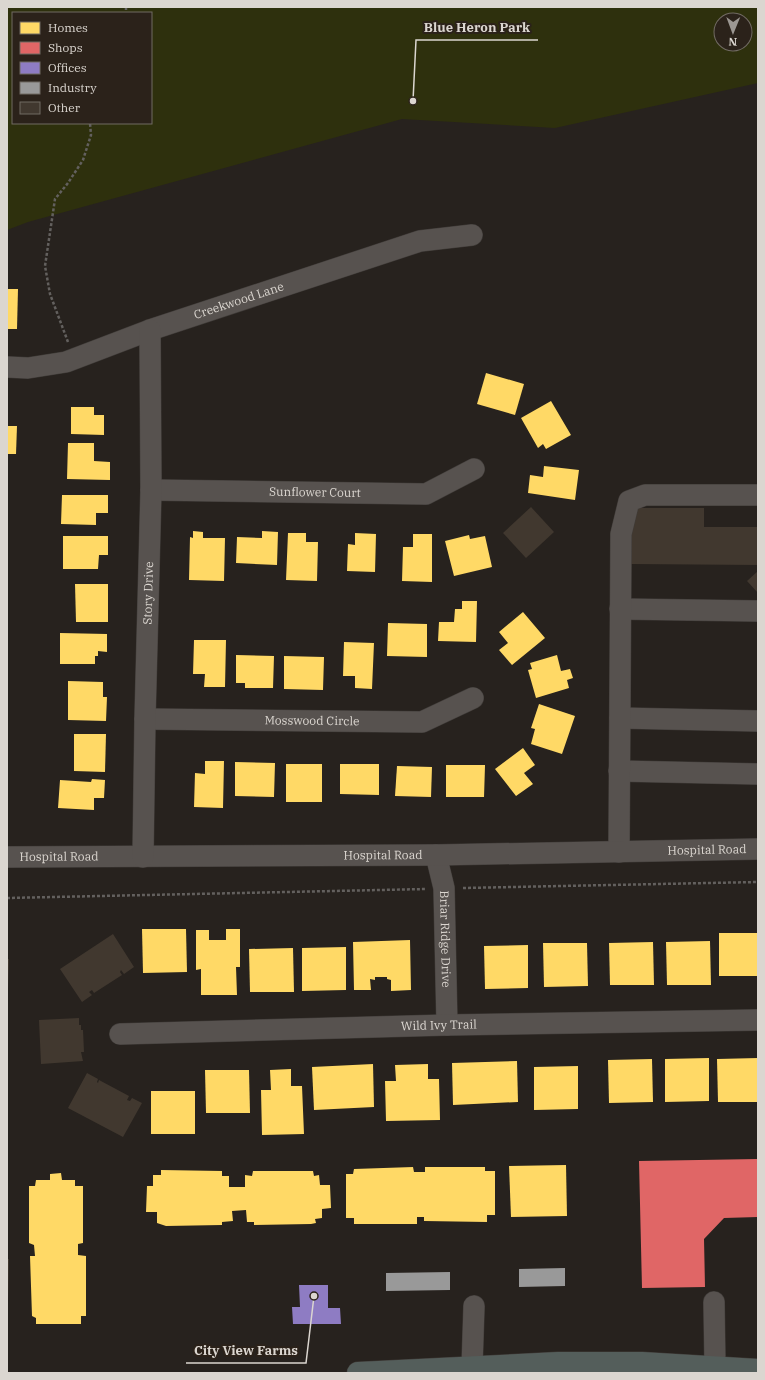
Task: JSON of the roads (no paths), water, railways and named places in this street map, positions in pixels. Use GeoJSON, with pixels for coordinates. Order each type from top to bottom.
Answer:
{"type":"FeatureCollection","features":[{"type":"Feature","properties":{"kind":"main road"},"geometry":{"type":"LineString","coordinates":[[358,1373],[516,1369],[558,1363],[642,1363],[758,1370]]}},
{"type":"Feature","properties":{"kind":"street","name":"Creekwood Lane"},"geometry":{"type":"LineString","coordinates":[[7,367],[28,368],[66,362],[150,330],[420,241],[472,235]]}},
{"type":"Feature","properties":{"kind":"street","name":"Story Drive"},"geometry":{"type":"LineString","coordinates":[[143,857],[151,490],[150,330]]}},
{"type":"Feature","properties":{"kind":"street","name":"Sunflower Court"},"geometry":{"type":"LineString","coordinates":[[151,490],[426,494],[474,469]]}},
{"type":"Feature","properties":{"kind":"street"},"geometry":{"type":"LineString","coordinates":[[619,852],[621,534],[629,501],[645,495],[758,496]]}},
{"type":"Feature","properties":{"kind":"street"},"geometry":{"type":"LineString","coordinates":[[620,609],[758,611]]}},
{"type":"Feature","properties":{"kind":"street","name":"Mosswood Circle"},"geometry":{"type":"LineString","coordinates":[[145,719],[422,722],[472,698]]}},
{"type":"Feature","properties":{"kind":"street"},"geometry":{"type":"LineString","coordinates":[[620,718],[758,721]]}},
{"type":"Feature","properties":{"kind":"street"},"geometry":{"type":"LineString","coordinates":[[619,771],[758,774]]}},
{"type":"Feature","properties":{"kind":"street","name":"Hospital Road"},"geometry":{"type":"LineString","coordinates":[[7,857],[436,855],[758,849]]}},
{"type":"Feature","properties":{"kind":"street","name":"Briar Ridge Drive"},"geometry":{"type":"LineString","coordinates":[[436,855],[444,888],[447,1025]]}},
{"type":"Feature","properties":{"kind":"street","name":"Wild Ivy Trail"},"geometry":{"type":"LineString","coordinates":[[120,1034],[447,1025],[758,1020]]}},
{"type":"Feature","properties":{"kind":"street"},"geometry":{"type":"LineString","coordinates":[[714,1302],[715,1367]]}},
{"type":"Feature","properties":{"kind":"street"},"geometry":{"type":"LineString","coordinates":[[474,1306],[482,1369]]}},
{"type":"Feature","properties":{"kind":"place","name":"Blue Heron Park"},"geometry":{"type":"Point","coordinates":[413,101]}},
{"type":"Feature","properties":{"kind":"place","name":"City View Farms"},"geometry":{"type":"Point","coordinates":[314,1296]}}]}
